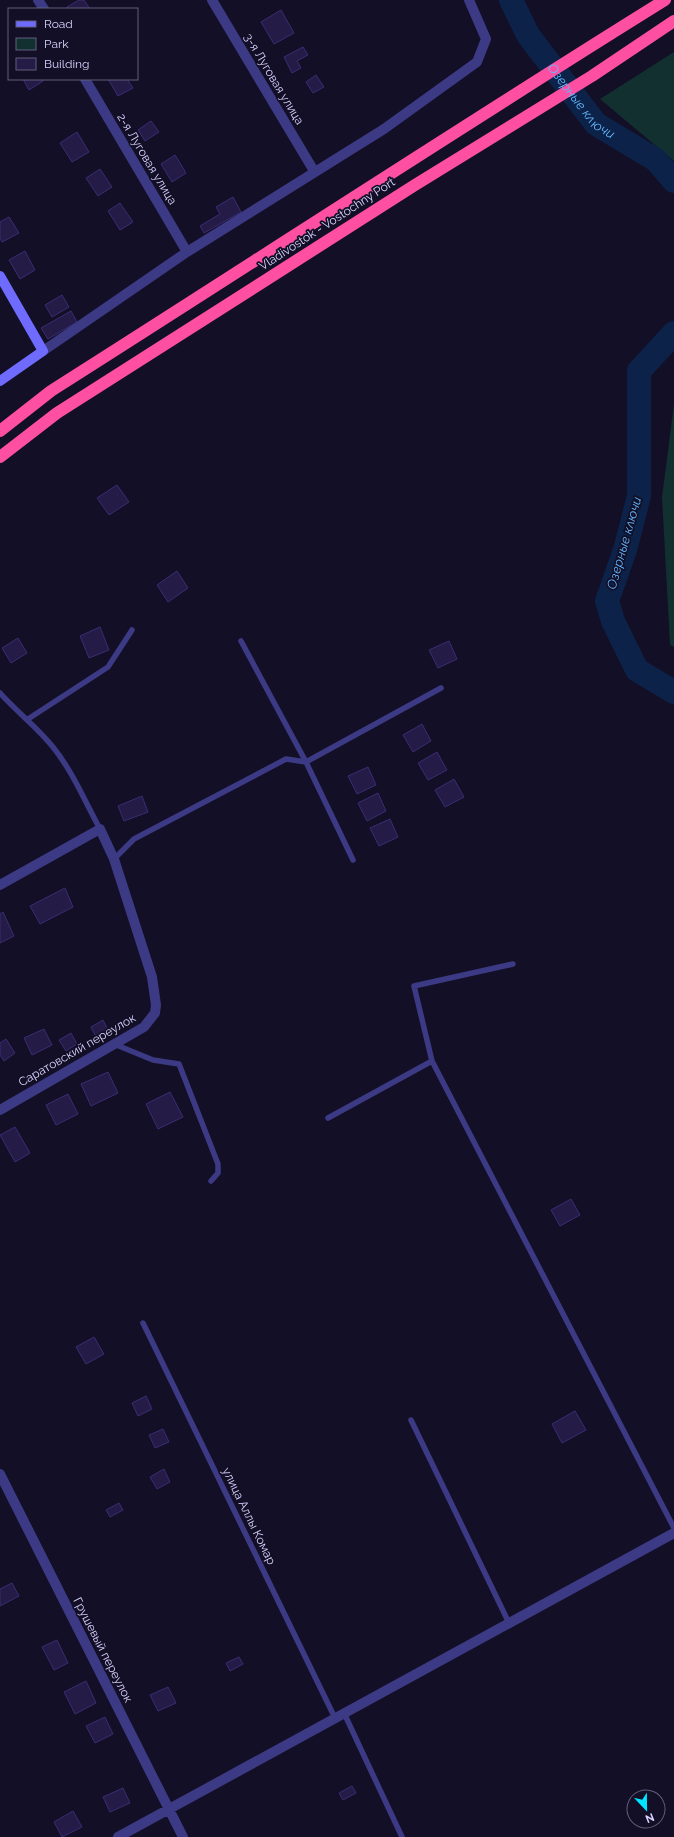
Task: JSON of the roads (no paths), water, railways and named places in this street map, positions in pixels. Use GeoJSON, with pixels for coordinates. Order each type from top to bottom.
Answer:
{"type":"FeatureCollection","features":[{"type":"Feature","properties":{"kind":"highway","name":"Vladivostok - Vostochny Port"},"geometry":{"type":"LineString","coordinates":[[0,430],[51,391],[402,168],[515,93],[665,0]]}},
{"type":"Feature","properties":{"kind":"highway","name":"Vladivostok - Vostochny Port"},"geometry":{"type":"LineString","coordinates":[[0,457],[57,413],[415,184],[592,76],[674,21]]}},
{"type":"Feature","properties":{"kind":"main road"},"geometry":{"type":"LineString","coordinates":[[0,276],[43,351],[0,381]]}},
{"type":"Feature","properties":{"kind":"street","name":"3-я Луговая улица"},"geometry":{"type":"LineString","coordinates":[[212,0],[314,171]]}},
{"type":"Feature","properties":{"kind":"street"},"geometry":{"type":"LineString","coordinates":[[43,351],[187,252],[314,171],[384,129],[477,62],[486,39],[469,0]]}},
{"type":"Feature","properties":{"kind":"street","name":"2-я Луговая улица"},"geometry":{"type":"LineString","coordinates":[[86,80],[187,252]]}},
{"type":"Feature","properties":{"kind":"street"},"geometry":{"type":"LineString","coordinates":[[0,885],[100,829],[114,859]]}},
{"type":"Feature","properties":{"kind":"street","name":"Саратовский переулок"},"geometry":{"type":"LineString","coordinates":[[0,1110],[144,1027],[155,1013],[156,1005],[152,977],[114,859]]}},
{"type":"Feature","properties":{"kind":"street","name":"Грушевый переулок"},"geometry":{"type":"LineString","coordinates":[[0,1474],[183,1837]]}},
{"type":"Feature","properties":{"kind":"street"},"geometry":{"type":"LineString","coordinates":[[118,1837],[674,1533]]}},
{"type":"Feature","properties":{"kind":"lane"},"geometry":{"type":"LineString","coordinates":[[28,719],[108,667],[132,630]]}},
{"type":"Feature","properties":{"kind":"lane"},"geometry":{"type":"LineString","coordinates":[[241,641],[306,762],[353,860]]}},
{"type":"Feature","properties":{"kind":"lane"},"geometry":{"type":"LineString","coordinates":[[114,859],[134,839],[286,759],[306,762],[441,688]]}},
{"type":"Feature","properties":{"kind":"lane"},"geometry":{"type":"LineString","coordinates":[[0,693],[28,719],[54,748],[70,770],[100,829]]}},
{"type":"Feature","properties":{"kind":"lane"},"geometry":{"type":"LineString","coordinates":[[513,964],[414,986],[432,1061],[674,1528]]}},
{"type":"Feature","properties":{"kind":"lane"},"geometry":{"type":"LineString","coordinates":[[113,1044],[153,1060],[180,1064],[218,1164],[218,1173],[211,1181]]}},
{"type":"Feature","properties":{"kind":"lane"},"geometry":{"type":"LineString","coordinates":[[328,1118],[432,1061]]}},
{"type":"Feature","properties":{"kind":"lane","name":"улица Аллы Комар"},"geometry":{"type":"LineString","coordinates":[[143,1323],[339,1716],[402,1837]]}},
{"type":"Feature","properties":{"kind":"lane"},"geometry":{"type":"LineString","coordinates":[[411,1420],[509,1623]]}},
{"type":"Feature","properties":{"kind":"waterway","name":"Озерные ключи"},"geometry":{"type":"LineString","coordinates":[[511,0],[528,35],[596,124],[656,160],[674,181]]}},
{"type":"Feature","properties":{"kind":"waterway","name":"Озерные ключи"},"geometry":{"type":"LineString","coordinates":[[674,333],[639,371],[639,496],[625,550],[607,601],[613,621],[637,670],[674,692]]}}]}
